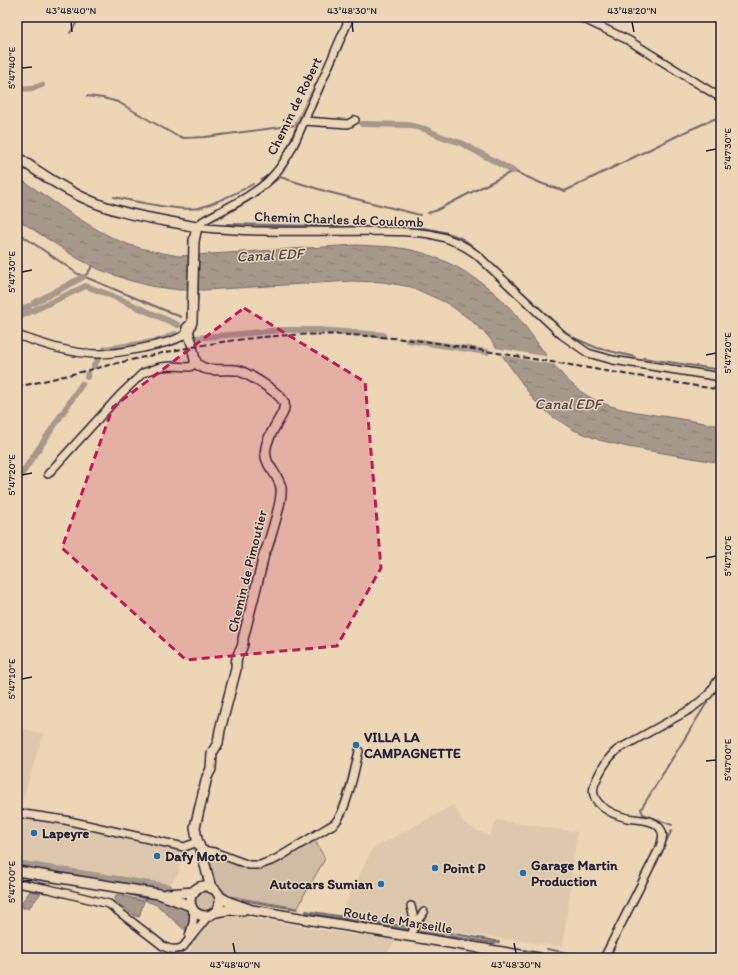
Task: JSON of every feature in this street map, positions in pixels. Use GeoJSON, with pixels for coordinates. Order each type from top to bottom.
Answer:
{"type":"FeatureCollection","features":[{"type":"Feature","properties":{"kind":"main road"},"geometry":{"type":"LineString","coordinates":[[17,157],[83,198],[127,213],[197,227],[194,241],[191,326],[186,330],[196,363]]}},
{"type":"Feature","properties":{"kind":"main road","name":"Chemin de Pimoutier"},"geometry":{"type":"LineString","coordinates":[[196,363],[205,369],[236,370],[245,373],[260,382],[282,400],[284,407],[265,452],[267,462],[281,487],[280,499],[267,548],[263,556],[256,591],[243,639],[244,642],[236,660],[236,669],[219,738],[213,750],[211,769],[198,812],[195,831],[211,888]]}},
{"type":"Feature","properties":{"kind":"main road","name":"Chemin de Pimoutier"},"geometry":{"type":"LineString","coordinates":[[196,890],[203,860]]}},
{"type":"Feature","properties":{"kind":"main road"},"geometry":{"type":"LineString","coordinates":[[17,871],[159,894],[178,894],[196,890],[205,886],[216,891],[220,897],[220,906],[212,914],[202,916],[193,909],[159,894]]}},
{"type":"Feature","properties":{"kind":"main road"},"geometry":{"type":"LineString","coordinates":[[193,909],[191,898],[196,890]]}},
{"type":"Feature","properties":{"kind":"main road","name":"Route de Marseille"},"geometry":{"type":"LineString","coordinates":[[220,897],[229,902],[252,910]]}},
{"type":"Feature","properties":{"kind":"main road","name":"Route de Marseille"},"geometry":{"type":"LineString","coordinates":[[212,914],[227,910],[252,910],[411,936],[505,955],[539,958]]}},
{"type":"Feature","properties":{"kind":"street","name":"Chemin de Robert"},"geometry":{"type":"LineString","coordinates":[[197,227],[203,221],[251,195],[268,181],[283,163],[304,121],[350,17]]}},
{"type":"Feature","properties":{"kind":"street"},"geometry":{"type":"LineString","coordinates":[[580,17],[628,40],[721,98]]}},
{"type":"Feature","properties":{"kind":"street"},"geometry":{"type":"LineString","coordinates":[[304,121],[345,124],[352,123],[356,120]]}},
{"type":"Feature","properties":{"kind":"street"},"geometry":{"type":"LineString","coordinates":[[215,214],[215,222],[223,229]]}},
{"type":"Feature","properties":{"kind":"street","name":"Chemin Charles de Coulomb"},"geometry":{"type":"LineString","coordinates":[[197,227],[223,229],[414,232],[446,238],[463,245],[477,255],[562,335],[588,353],[613,360],[721,377]]}},
{"type":"Feature","properties":{"kind":"street"},"geometry":{"type":"LineString","coordinates":[[17,335],[54,347],[89,354],[100,354],[145,348],[174,340],[180,338],[186,330]]}},
{"type":"Feature","properties":{"kind":"street"},"geometry":{"type":"LineString","coordinates":[[48,474],[120,395],[143,373],[160,367],[190,367],[196,363]]}},
{"type":"Feature","properties":{"kind":"street"},"geometry":{"type":"LineString","coordinates":[[604,958],[660,847],[663,836],[661,829],[654,823],[620,815],[599,805],[593,795],[593,789],[596,781],[609,759],[617,750],[691,709],[708,695],[721,676]]}},
{"type":"Feature","properties":{"kind":"street"},"geometry":{"type":"LineString","coordinates":[[17,813],[65,820],[184,847],[200,846],[249,866],[260,866],[276,859],[335,822],[339,817],[346,801],[359,751]]}},
{"type":"Feature","properties":{"kind":"street"},"geometry":{"type":"LineString","coordinates":[[17,883],[106,902],[114,906],[166,948],[175,950],[182,948],[212,914]]}},
{"type":"Feature","properties":{"kind":"street"},"geometry":{"type":"LineString","coordinates":[[411,906],[415,924]]}},
{"type":"Feature","properties":{"kind":"street"},"geometry":{"type":"LineString","coordinates":[[185,945],[192,928],[193,909]]}},
{"type":"Feature","properties":{"kind":"street"},"geometry":{"type":"LineString","coordinates":[[411,936],[415,924],[424,912]]}},
{"type":"Feature","properties":{"kind":"highlighted area"},"geometry":{"type":"Polygon","coordinates":[[[244,308],[365,382],[381,568],[337,646],[186,660],[62,548],[113,407],[244,308]]]}},
{"type":"Feature","properties":{"kind":"shaded area"},"geometry":{"type":"Polygon","coordinates":[[[17,727],[43,734],[18,815],[54,821],[142,841],[191,850],[178,868],[180,871],[169,886],[17,862],[17,727]]]}},
{"type":"Feature","properties":{"kind":"shaded area"},"geometry":{"type":"Polygon","coordinates":[[[453,805],[465,824],[489,836],[497,820],[577,832],[563,947],[407,925],[341,912],[372,849],[453,805]]]}},
{"type":"Feature","properties":{"kind":"shaded area"},"geometry":{"type":"Polygon","coordinates":[[[314,839],[325,859],[298,908],[229,896],[213,880],[210,855],[219,856],[248,868],[255,869],[282,860],[314,839]]]}},
{"type":"Feature","properties":{"kind":"shaded area"},"geometry":{"type":"Polygon","coordinates":[[[202,892],[210,892],[216,898],[216,906],[210,912],[202,912],[196,906],[196,898],[202,892]]]}},
{"type":"Feature","properties":{"kind":"shaded area"},"geometry":{"type":"Polygon","coordinates":[[[228,914],[335,932],[397,940],[383,958],[194,958],[187,954],[206,925],[223,915],[228,914]]]}},
{"type":"Feature","properties":{"kind":"water","name":"Canal EDF"},"geometry":{"type":"Polygon","coordinates":[[[17,177],[101,232],[129,244],[162,253],[179,256],[356,245],[407,249],[439,259],[470,275],[497,295],[520,320],[566,379],[586,395],[602,403],[619,408],[721,426],[721,463],[628,447],[599,440],[574,430],[553,417],[534,400],[488,336],[472,321],[447,303],[411,287],[383,282],[351,281],[204,290],[179,290],[151,286],[128,280],[98,269],[77,258],[17,219],[17,177]]]}},
{"type":"Feature","properties":{"kind":"water"},"geometry":{"type":"Polygon","coordinates":[[[30,891],[41,893],[29,908],[23,908],[22,902],[30,891]]]}},
{"type":"Feature","properties":{"kind":"water"},"geometry":{"type":"Polygon","coordinates":[[[116,895],[144,901],[139,917],[135,916],[115,901],[116,895]]]}},
{"type":"Feature","properties":{"kind":"water"},"geometry":{"type":"Polygon","coordinates":[[[145,897],[169,901],[186,908],[189,911],[190,916],[188,933],[157,905],[144,900],[145,897]]]}},
{"type":"Feature","properties":{"kind":"pier"},"geometry":{"type":"Polygon","coordinates":[[[495,348],[550,357],[556,365],[500,355],[495,348]]]}},
{"type":"Feature","properties":{"kind":"waterway"},"geometry":{"type":"LineString","coordinates":[[70,33],[80,17]]}},
{"type":"Feature","properties":{"kind":"waterway"},"geometry":{"type":"LineString","coordinates":[[17,89],[34,88],[42,85]]}},
{"type":"Feature","properties":{"kind":"waterway"},"geometry":{"type":"LineString","coordinates":[[297,125],[316,87]]}},
{"type":"Feature","properties":{"kind":"waterway"},"geometry":{"type":"LineString","coordinates":[[87,96],[118,102],[175,135],[184,138],[205,137],[297,125]]}},
{"type":"Feature","properties":{"kind":"waterway"},"geometry":{"type":"LineString","coordinates":[[428,213],[435,211],[513,171],[543,184],[565,191],[687,131],[721,116]]}},
{"type":"Feature","properties":{"kind":"waterway"},"geometry":{"type":"LineString","coordinates":[[362,124],[408,125],[425,129],[461,143],[513,171]]}},
{"type":"Feature","properties":{"kind":"waterway"},"geometry":{"type":"LineString","coordinates":[[261,180],[273,169],[283,156],[297,125]]}},
{"type":"Feature","properties":{"kind":"waterway"},"geometry":{"type":"LineString","coordinates":[[222,217],[255,197],[280,177],[328,192],[420,215]]}},
{"type":"Feature","properties":{"kind":"waterway"},"geometry":{"type":"LineString","coordinates":[[114,197],[157,206],[191,209],[199,208],[212,203],[253,184]]}},
{"type":"Feature","properties":{"kind":"waterway"},"geometry":{"type":"LineString","coordinates":[[227,224],[423,228],[454,235],[470,244],[572,337],[597,348],[635,357]]}},
{"type":"Feature","properties":{"kind":"waterway"},"geometry":{"type":"LineString","coordinates":[[17,232],[78,274],[181,317]]}},
{"type":"Feature","properties":{"kind":"waterway"},"geometry":{"type":"LineString","coordinates":[[83,277],[88,273],[92,266]]}},
{"type":"Feature","properties":{"kind":"waterway"},"geometry":{"type":"LineString","coordinates":[[34,303],[83,277]]}},
{"type":"Feature","properties":{"kind":"waterway"},"geometry":{"type":"LineString","coordinates":[[17,318],[86,286],[178,325]]}},
{"type":"Feature","properties":{"kind":"waterway"},"geometry":{"type":"LineString","coordinates":[[197,306],[198,288]]}},
{"type":"Feature","properties":{"kind":"waterway"},"geometry":{"type":"LineString","coordinates":[[17,311],[29,306]]}},
{"type":"Feature","properties":{"kind":"waterway"},"geometry":{"type":"LineString","coordinates":[[195,338],[282,330],[318,330],[383,335]]}},
{"type":"Feature","properties":{"kind":"waterway"},"geometry":{"type":"LineString","coordinates":[[105,349],[159,341],[175,334]]}},
{"type":"Feature","properties":{"kind":"waterway"},"geometry":{"type":"LineString","coordinates":[[408,340],[487,352]]}},
{"type":"Feature","properties":{"kind":"waterway"},"geometry":{"type":"LineString","coordinates":[[643,358],[721,370]]}},
{"type":"Feature","properties":{"kind":"waterway"},"geometry":{"type":"LineString","coordinates":[[94,366],[98,359]]}},
{"type":"Feature","properties":{"kind":"waterway"},"geometry":{"type":"LineString","coordinates":[[17,481],[82,384]]}},
{"type":"Feature","properties":{"kind":"waterway"},"geometry":{"type":"LineString","coordinates":[[672,825],[643,814],[641,809],[708,701]]}},
{"type":"Feature","properties":{"kind":"waterway"},"geometry":{"type":"LineString","coordinates":[[664,845],[672,830]]}},
{"type":"Feature","properties":{"kind":"waterway"},"geometry":{"type":"LineString","coordinates":[[17,863],[169,887]]}},
{"type":"Feature","properties":{"kind":"waterway"},"geometry":{"type":"LineString","coordinates":[[17,866],[124,883],[125,880]]}},
{"type":"Feature","properties":{"kind":"waterway"},"geometry":{"type":"LineString","coordinates":[[17,876],[120,892],[146,899]]}},
{"type":"Feature","properties":{"kind":"waterway"},"geometry":{"type":"LineString","coordinates":[[242,900],[297,909]]}},
{"type":"Feature","properties":{"kind":"waterway"},"geometry":{"type":"LineString","coordinates":[[306,911],[408,927]]}},
{"type":"Feature","properties":{"kind":"waterway"},"geometry":{"type":"LineString","coordinates":[[306,913],[411,930]]}},
{"type":"Feature","properties":{"kind":"waterway"},"geometry":{"type":"LineString","coordinates":[[419,928],[496,941]]}},
{"type":"Feature","properties":{"kind":"waterway"},"geometry":{"type":"LineString","coordinates":[[415,931],[494,943],[499,942]]}},
{"type":"Feature","properties":{"kind":"waterway"},"geometry":{"type":"LineString","coordinates":[[609,958],[616,943]]}},
{"type":"Feature","properties":{"kind":"waterway"},"geometry":{"type":"LineString","coordinates":[[547,949],[594,958]]}},
{"type":"Feature","properties":{"kind":"railway"},"geometry":{"type":"LineString","coordinates":[[17,387],[146,357],[210,344],[243,339],[315,334],[373,336],[431,342],[721,390]]}},
{"type":"Feature","properties":{"kind":"place","name":"VILLA LA CAMPAGNETTE"},"geometry":{"type":"Point","coordinates":[356,745]}},
{"type":"Feature","properties":{"kind":"place","name":"Lapeyre"},"geometry":{"type":"Point","coordinates":[34,833]}},
{"type":"Feature","properties":{"kind":"place","name":"Dafy Moto"},"geometry":{"type":"Point","coordinates":[157,856]}},
{"type":"Feature","properties":{"kind":"place","name":"Point P"},"geometry":{"type":"Point","coordinates":[435,868]}},
{"type":"Feature","properties":{"kind":"place","name":"Garage Martin Production"},"geometry":{"type":"Point","coordinates":[523,873]}},
{"type":"Feature","properties":{"kind":"place","name":"Autocars Sumian"},"geometry":{"type":"Point","coordinates":[381,884]}}]}
